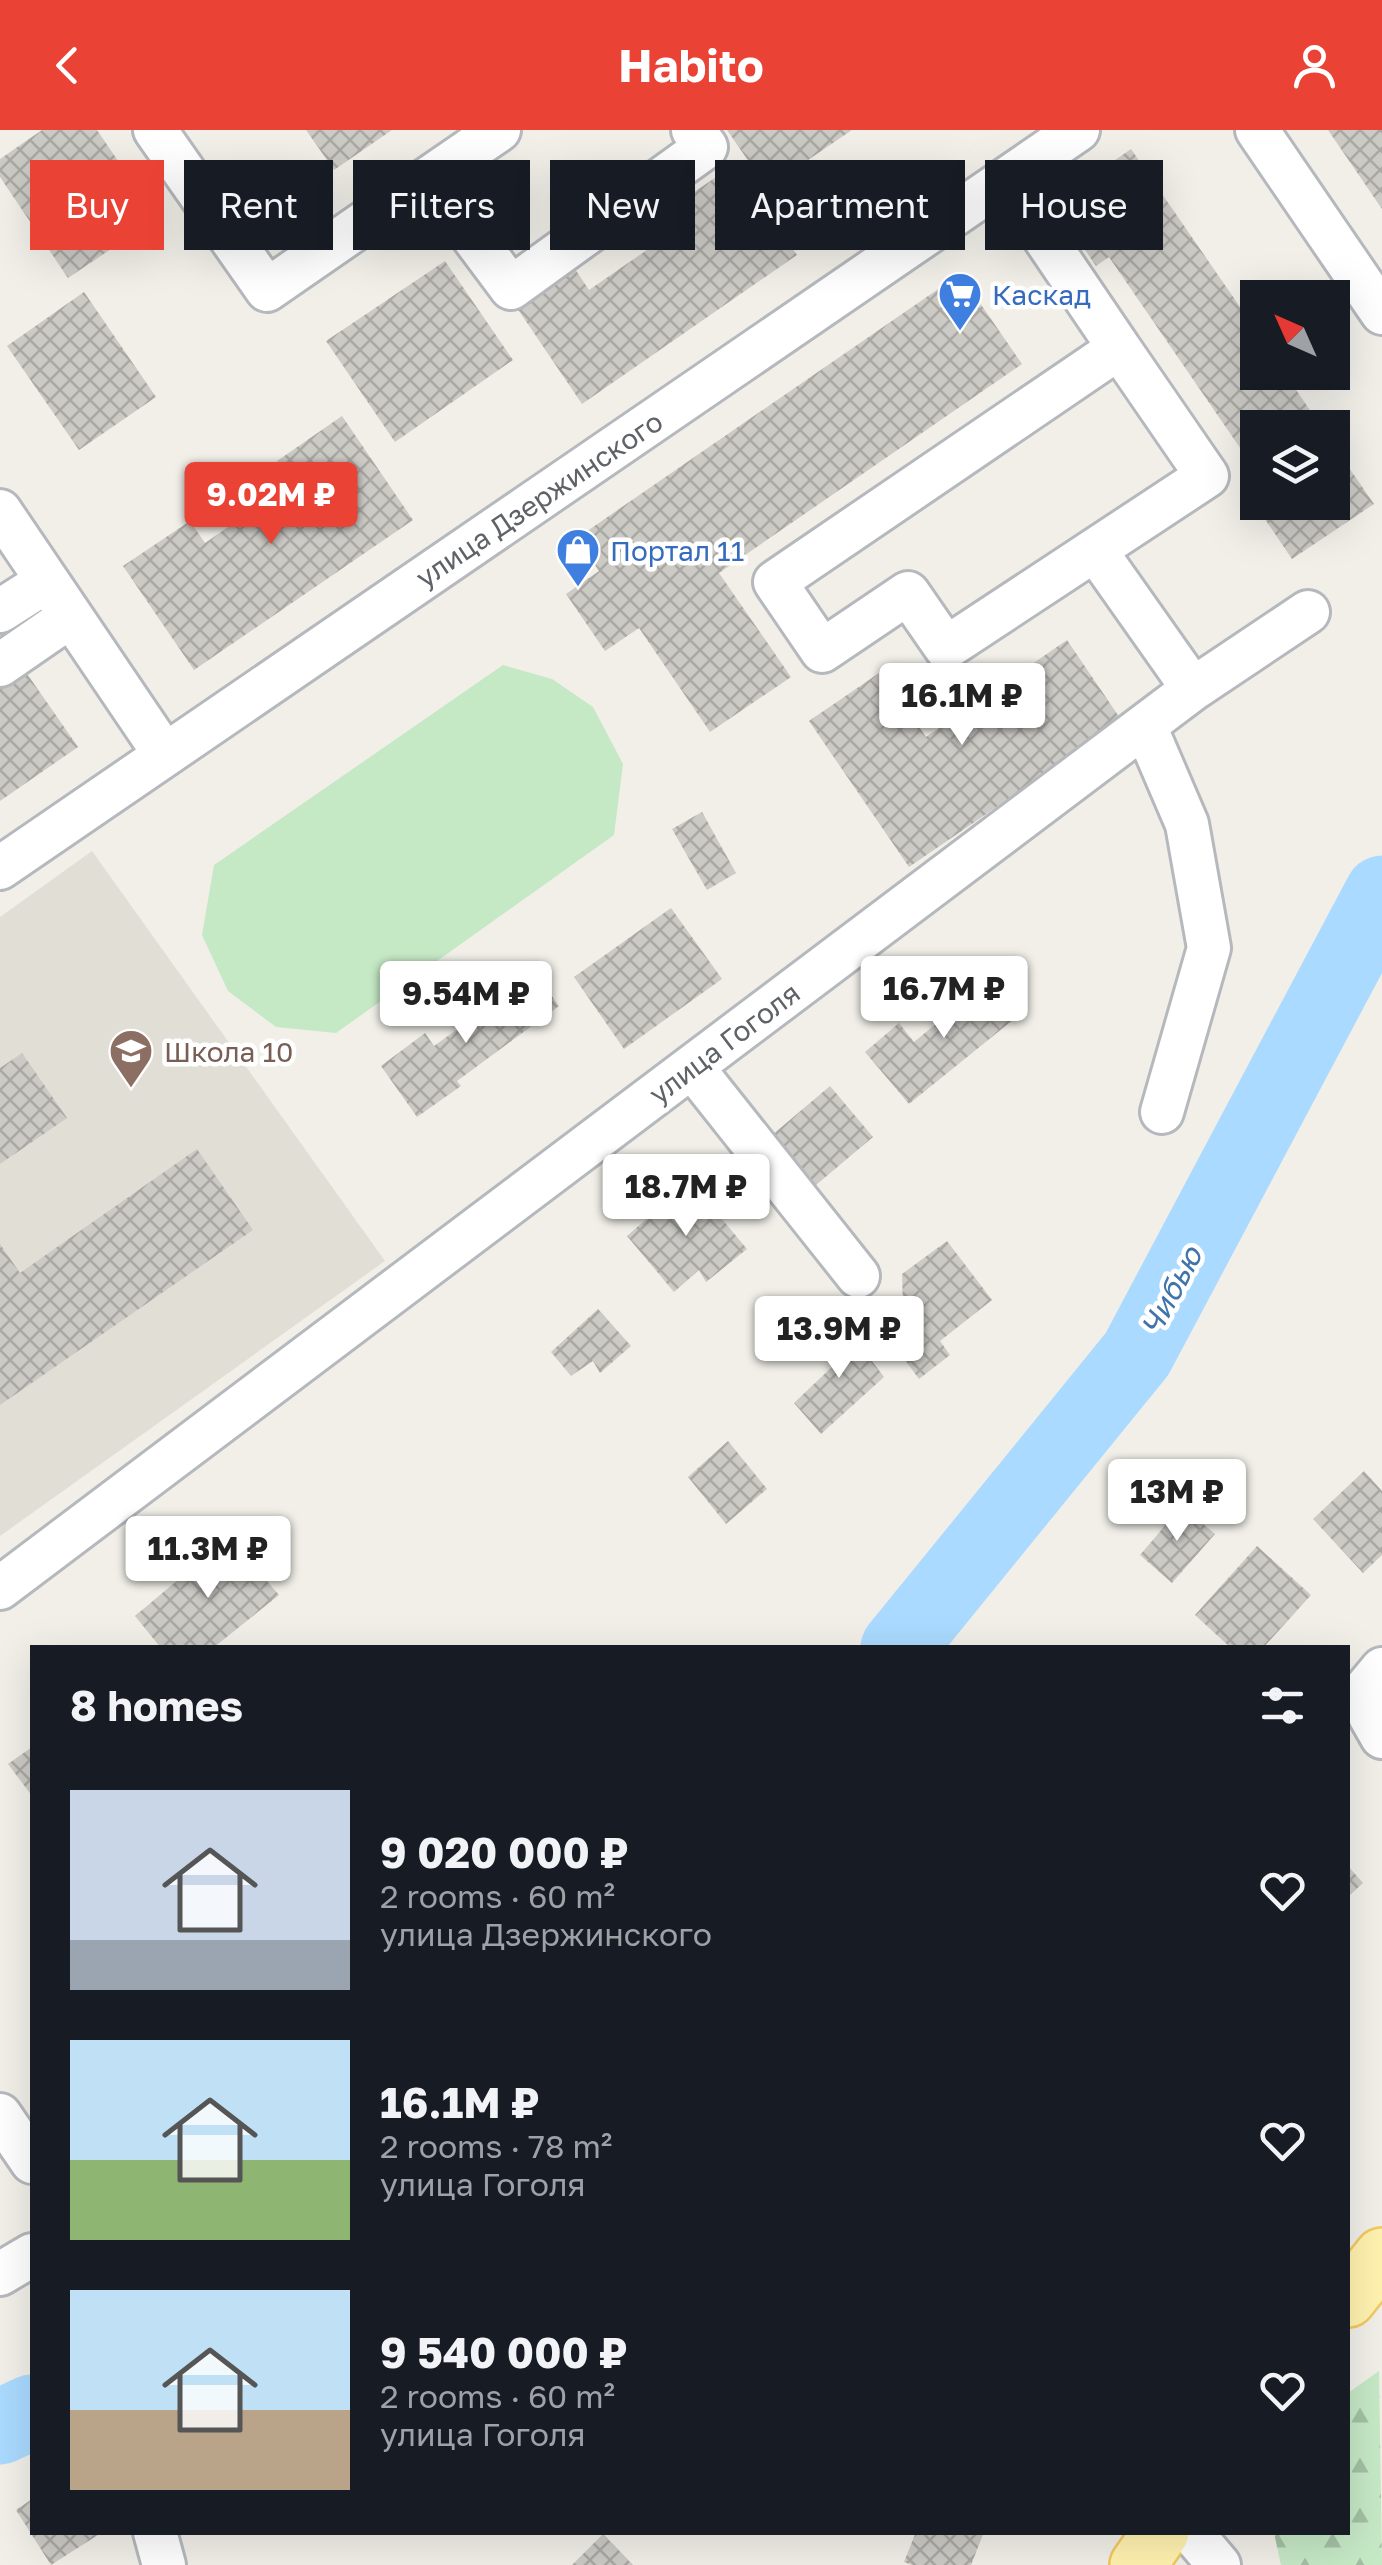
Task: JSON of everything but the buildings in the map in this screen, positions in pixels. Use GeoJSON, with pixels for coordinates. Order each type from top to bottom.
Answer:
{"type":"FeatureCollection","features":[{"type":"Feature","properties":{"kind":"main road"},"geometry":{"type":"LineString","coordinates":[[1350,2296],[1382,2256]]}},
{"type":"Feature","properties":{"kind":"main road"},"geometry":{"type":"LineString","coordinates":[[1138,2565],[1159,2535]]}},
{"type":"Feature","properties":{"kind":"street"},"geometry":{"type":"LineString","coordinates":[[156,130],[266,290],[353,230]]}},
{"type":"Feature","properties":{"kind":"street"},"geometry":{"type":"LineString","coordinates":[[455,160],[499,130]]}},
{"type":"Feature","properties":{"kind":"street"},"geometry":{"type":"LineString","coordinates":[[483,250],[512,288],[706,148],[694,130]]}},
{"type":"Feature","properties":{"kind":"street","name":"улица Дзержинского"},"geometry":{"type":"LineString","coordinates":[[1036,160],[1078,130]]}},
{"type":"Feature","properties":{"kind":"street"},"geometry":{"type":"LineString","coordinates":[[1257,130],[1382,313]]}},
{"type":"Feature","properties":{"kind":"street","name":"улица Дзержинского"},"geometry":{"type":"LineString","coordinates":[[0,868],[985,195]]}},
{"type":"Feature","properties":{"kind":"street"},"geometry":{"type":"LineString","coordinates":[[1053,250],[1207,476],[946,648],[908,593],[822,651],[775,582],[1119,348]]}},
{"type":"Feature","properties":{"kind":"street"},"geometry":{"type":"LineString","coordinates":[[0,511],[165,755]]}},
{"type":"Feature","properties":{"kind":"street"},"geometry":{"type":"LineString","coordinates":[[1095,550],[1194,689]]}},
{"type":"Feature","properties":{"kind":"street"},"geometry":{"type":"LineString","coordinates":[[0,611],[47,581]]}},
{"type":"Feature","properties":{"kind":"street","name":"улица Гоголя"},"geometry":{"type":"LineString","coordinates":[[0,1588],[1194,689],[1308,612]]}},
{"type":"Feature","properties":{"kind":"street"},"geometry":{"type":"LineString","coordinates":[[0,665],[71,616]]}},
{"type":"Feature","properties":{"kind":"street"},"geometry":{"type":"LineString","coordinates":[[1145,726],[1187,824],[1209,948],[1162,1112]]}},
{"type":"Feature","properties":{"kind":"street"},"geometry":{"type":"LineString","coordinates":[[692,1067],[858,1276]]}},
{"type":"Feature","properties":{"kind":"street"},"geometry":{"type":"LineString","coordinates":[[1366,1687],[1370,1716],[1382,1737]]}},
{"type":"Feature","properties":{"kind":"street"},"geometry":{"type":"LineString","coordinates":[[0,2116],[30,2159]]}},
{"type":"Feature","properties":{"kind":"street"},"geometry":{"type":"LineString","coordinates":[[0,2274],[30,2256]]}},
{"type":"Feature","properties":{"kind":"street"},"geometry":{"type":"LineString","coordinates":[[155,2535],[164,2565]]}},
{"type":"Feature","properties":{"kind":"street"},"geometry":{"type":"LineString","coordinates":[[1195,2535],[1220,2565]]}},
{"type":"Feature","properties":{"kind":"shaded area","name":"Школа 10"},"geometry":{"type":"Polygon","coordinates":[[[92,851],[385,1261],[0,1536],[0,917],[92,851]]]}},
{"type":"Feature","properties":{"kind":"green space"},"geometry":{"type":"Polygon","coordinates":[[[503,665],[552,679],[593,707],[623,764],[614,835],[336,1033],[276,1027],[228,991],[202,935],[214,865],[503,665]]]}},
{"type":"Feature","properties":{"kind":"green space"},"geometry":{"type":"Polygon","coordinates":[[[1379,2371],[1382,2565],[1281,2565],[1274,2535],[1350,2535],[1350,2392],[1379,2371]]]}},
{"type":"Feature","properties":{"kind":"waterway","name":"Чибью"},"geometry":{"type":"LineString","coordinates":[[900,1645],[1137,1354],[1382,893]]}},
{"type":"Feature","properties":{"kind":"waterway","name":"Чибью"},"geometry":{"type":"LineString","coordinates":[[0,2427],[30,2413]]}},
{"type":"Feature","properties":{"kind":"place","name":"Каскад"},"geometry":{"type":"Point","coordinates":[960,332]}},
{"type":"Feature","properties":{"kind":"place","name":"Портал 11"},"geometry":{"type":"Point","coordinates":[578,588]}},
{"type":"Feature","properties":{"kind":"place","name":"Школа 10"},"geometry":{"type":"Point","coordinates":[131,1089]}}]}
